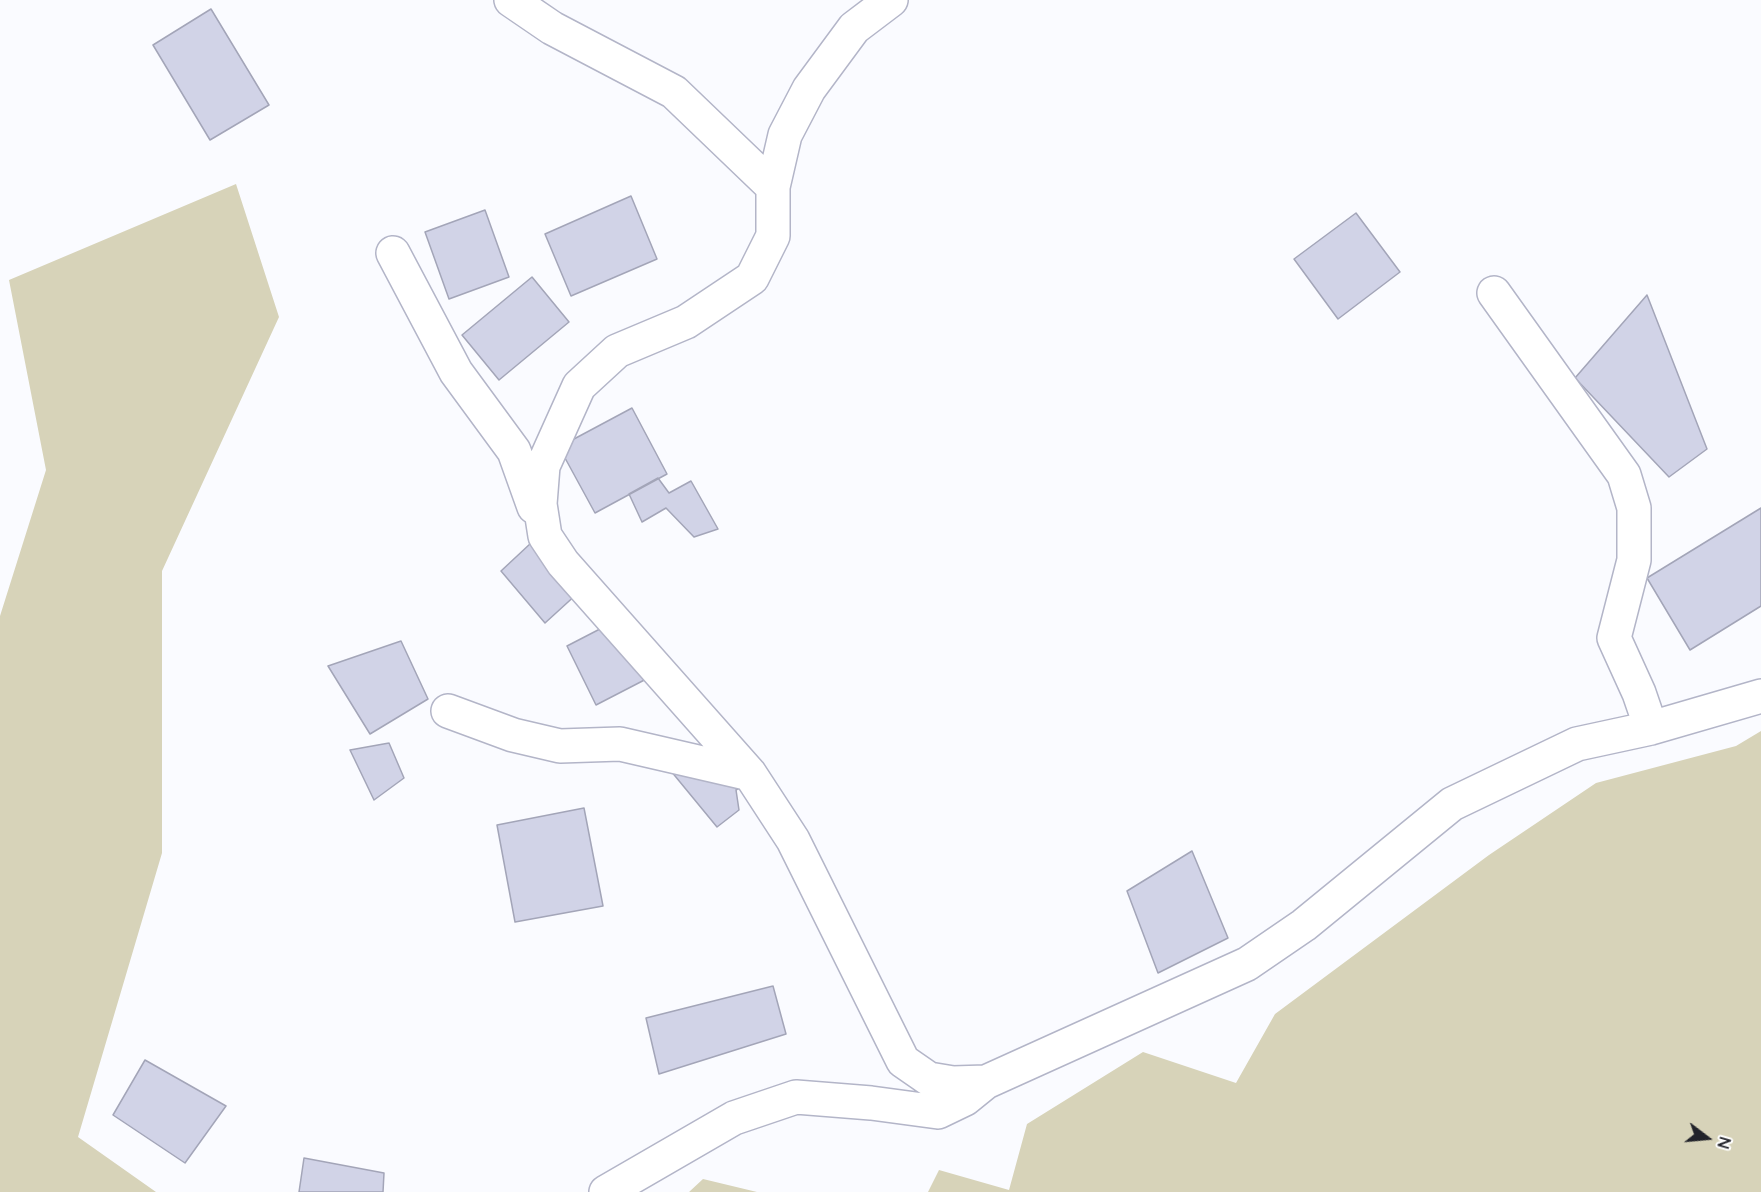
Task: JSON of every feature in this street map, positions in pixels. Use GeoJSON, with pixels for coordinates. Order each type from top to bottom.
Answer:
{"type":"FeatureCollection","features":[{"type":"Feature","properties":{"kind":"street"},"geometry":{"type":"LineString","coordinates":[[511,0],[552,28],[674,92],[773,187]]}},
{"type":"Feature","properties":{"kind":"street"},"geometry":{"type":"LineString","coordinates":[[545,536],[540,504],[543,466],[579,386],[617,351],[686,322],[752,278],[773,236],[773,187],[785,135],[809,89],[854,28],[891,0]]}},
{"type":"Feature","properties":{"kind":"street"},"geometry":{"type":"LineString","coordinates":[[393,252],[456,372],[514,450],[545,536],[563,563],[750,774],[793,840],[903,1060],[929,1079],[953,1083],[986,1082]]}},
{"type":"Feature","properties":{"kind":"street"},"geometry":{"type":"LineString","coordinates":[[1494,292],[1624,475],[1634,508],[1634,560],[1614,639],[1639,693],[1651,728]]}},
{"type":"Feature","properties":{"kind":"street"},"geometry":{"type":"LineString","coordinates":[[606,1192],[734,1118],[796,1097],[871,1103],[938,1112],[965,1099],[986,1082],[1247,964],[1304,925],[1355,880],[1452,804],[1577,744],[1651,728],[1761,696]]}},
{"type":"Feature","properties":{"kind":"street"},"geometry":{"type":"LineString","coordinates":[[448,711],[513,735],[560,746],[621,744],[750,774]]}},
{"type":"Feature","properties":{"kind":"shaded area"},"geometry":{"type":"Polygon","coordinates":[[[236,184],[279,317],[162,571],[162,853],[78,1137],[156,1192],[0,1192],[0,616],[46,470],[9,280],[236,184]]]}},
{"type":"Feature","properties":{"kind":"shaded area"},"geometry":{"type":"Polygon","coordinates":[[[1761,731],[1761,1192],[928,1192],[939,1170],[1009,1190],[1027,1124],[1143,1052],[1236,1083],[1275,1014],[1489,855],[1596,783],[1736,746],[1761,731]]]}},
{"type":"Feature","properties":{"kind":"shaded area"},"geometry":{"type":"Polygon","coordinates":[[[703,1179],[757,1192],[689,1192],[703,1179]]]}},
{"type":"Feature","properties":{"kind":"building"},"geometry":{"type":"Polygon","coordinates":[[[211,9],[269,105],[210,140],[153,45],[211,9]]]}},
{"type":"Feature","properties":{"kind":"building"},"geometry":{"type":"Polygon","coordinates":[[[631,196],[657,259],[571,296],[545,234],[631,196]]]}},
{"type":"Feature","properties":{"kind":"building"},"geometry":{"type":"Polygon","coordinates":[[[485,210],[509,277],[449,299],[425,232],[485,210]]]}},
{"type":"Feature","properties":{"kind":"building"},"geometry":{"type":"Polygon","coordinates":[[[1356,213],[1400,272],[1338,319],[1294,259],[1356,213]]]}},
{"type":"Feature","properties":{"kind":"building"},"geometry":{"type":"Polygon","coordinates":[[[532,277],[569,322],[499,380],[462,335],[532,277]]]}},
{"type":"Feature","properties":{"kind":"building"},"geometry":{"type":"Polygon","coordinates":[[[1647,295],[1707,449],[1669,477],[1575,378],[1647,295]]]}},
{"type":"Feature","properties":{"kind":"building"},"geometry":{"type":"Polygon","coordinates":[[[632,408],[667,474],[595,513],[559,447],[632,408]]]}},
{"type":"Feature","properties":{"kind":"building"},"geometry":{"type":"Polygon","coordinates":[[[658,478],[669,493],[691,481],[718,529],[694,537],[666,508],[642,522],[629,494],[658,478]]]}},
{"type":"Feature","properties":{"kind":"building"},"geometry":{"type":"Polygon","coordinates":[[[1761,508],[1761,606],[1690,650],[1647,578],[1761,508]]]}},
{"type":"Feature","properties":{"kind":"building"},"geometry":{"type":"Polygon","coordinates":[[[546,529],[590,582],[545,623],[501,571],[546,529]]]}},
{"type":"Feature","properties":{"kind":"building"},"geometry":{"type":"Polygon","coordinates":[[[627,615],[656,674],[596,705],[567,646],[627,615]]]}},
{"type":"Feature","properties":{"kind":"building"},"geometry":{"type":"Polygon","coordinates":[[[401,641],[428,699],[370,734],[328,666],[401,641]]]}},
{"type":"Feature","properties":{"kind":"building"},"geometry":{"type":"Polygon","coordinates":[[[389,743],[404,778],[374,800],[350,750],[389,743]]]}},
{"type":"Feature","properties":{"kind":"building"},"geometry":{"type":"Polygon","coordinates":[[[666,765],[750,781],[736,790],[739,810],[717,827],[666,765]]]}},
{"type":"Feature","properties":{"kind":"building"},"geometry":{"type":"Polygon","coordinates":[[[584,808],[603,906],[515,922],[497,825],[584,808]]]}},
{"type":"Feature","properties":{"kind":"building"},"geometry":{"type":"Polygon","coordinates":[[[1192,851],[1228,938],[1158,973],[1127,891],[1192,851]]]}},
{"type":"Feature","properties":{"kind":"building"},"geometry":{"type":"Polygon","coordinates":[[[773,986],[786,1034],[659,1074],[646,1018],[773,986]]]}},
{"type":"Feature","properties":{"kind":"building"},"geometry":{"type":"Polygon","coordinates":[[[145,1060],[226,1106],[185,1163],[113,1115],[145,1060]]]}},
{"type":"Feature","properties":{"kind":"building"},"geometry":{"type":"Polygon","coordinates":[[[304,1158],[384,1173],[383,1192],[299,1192],[304,1158]]]}}]}
